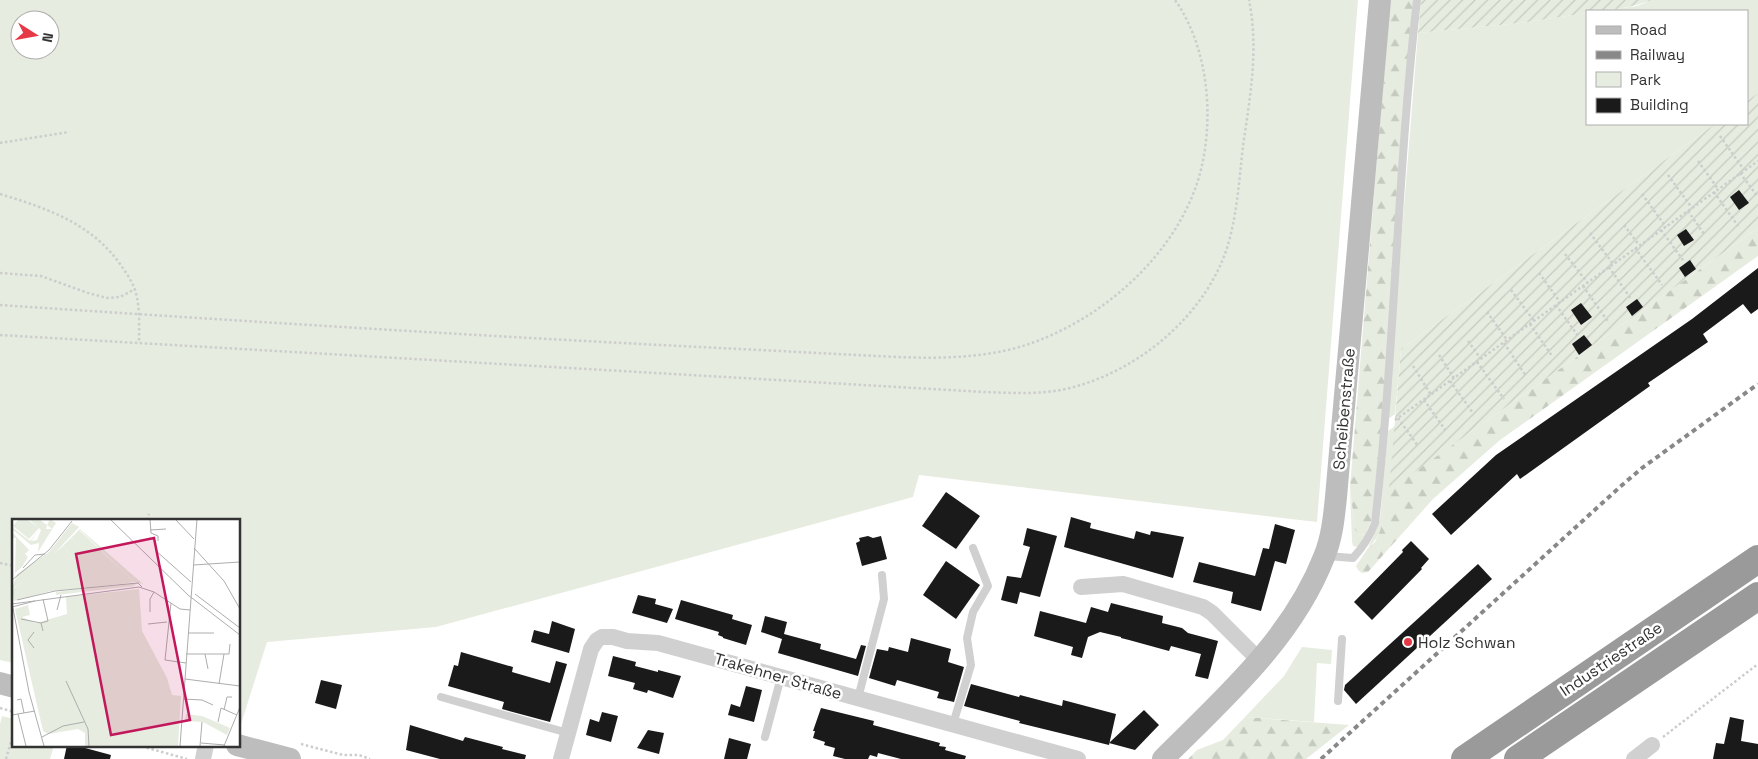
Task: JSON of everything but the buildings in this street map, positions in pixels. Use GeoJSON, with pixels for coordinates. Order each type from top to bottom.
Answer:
{"type":"FeatureCollection","features":[{"type":"Feature","properties":{"kind":"highway","name":"Industriestraße"},"geometry":{"type":"LineString","coordinates":[[1465,759],[1758,559]]}},
{"type":"Feature","properties":{"kind":"highway","name":"Industriestraße"},"geometry":{"type":"LineString","coordinates":[[1518,759],[1758,596]]}},
{"type":"Feature","properties":{"kind":"street","name":"Scheibenstraße"},"geometry":{"type":"LineString","coordinates":[[1163,759],[1260,661],[1288,624],[1308,592],[1325,556],[1333,527],[1336,497],[1380,0]]}},
{"type":"Feature","properties":{"kind":"street"},"geometry":{"type":"LineString","coordinates":[[1080,587],[1122,584],[1203,607],[1212,613],[1260,661]]}},
{"type":"Feature","properties":{"kind":"street","name":"Trakehner Straße"},"geometry":{"type":"LineString","coordinates":[[561,759],[591,649],[597,640],[602,637],[613,637],[626,641],[658,643],[1078,759]]}},
{"type":"Feature","properties":{"kind":"street"},"geometry":{"type":"LineString","coordinates":[[240,745],[293,751]]}},
{"type":"Feature","properties":{"kind":"street"},"geometry":{"type":"LineString","coordinates":[[1634,759],[1652,745]]}},
{"type":"Feature","properties":{"kind":"street"},"geometry":{"type":"LineString","coordinates":[[203,759],[206,746]]}},
{"type":"Feature","properties":{"kind":"lane"},"geometry":{"type":"LineString","coordinates":[[1325,556],[1353,558],[1371,535],[1375,522],[1386,427],[1404,138],[1417,0]]}},
{"type":"Feature","properties":{"kind":"lane"},"geometry":{"type":"LineString","coordinates":[[953,724],[971,665],[967,638],[973,612],[988,586],[973,548]]}},
{"type":"Feature","properties":{"kind":"lane"},"geometry":{"type":"LineString","coordinates":[[858,698],[884,599],[882,575]]}},
{"type":"Feature","properties":{"kind":"lane"},"geometry":{"type":"LineString","coordinates":[[1338,700],[1342,640]]}},
{"type":"Feature","properties":{"kind":"lane"},"geometry":{"type":"LineString","coordinates":[[765,737],[781,677]]}},
{"type":"Feature","properties":{"kind":"lane"},"geometry":{"type":"LineString","coordinates":[[441,697],[568,733]]}},
{"type":"Feature","properties":{"kind":"path"},"geometry":{"type":"LineString","coordinates":[[0,305],[894,357],[978,355],[1025,345],[1070,326],[1112,298],[1136,276],[1177,226],[1196,187],[1202,165],[1206,98],[1199,52],[1191,28],[1175,0]]}},
{"type":"Feature","properties":{"kind":"path"},"geometry":{"type":"LineString","coordinates":[[0,335],[984,392],[1044,392],[1070,388],[1096,380],[1125,366],[1164,338],[1194,308],[1218,271],[1233,223],[1251,88],[1255,46],[1253,18],[1249,0]]}},
{"type":"Feature","properties":{"kind":"path"},"geometry":{"type":"LineString","coordinates":[[0,143],[69,132]]}},
{"type":"Feature","properties":{"kind":"path"},"geometry":{"type":"LineString","coordinates":[[1720,136],[1744,170]]}},
{"type":"Feature","properties":{"kind":"path"},"geometry":{"type":"LineString","coordinates":[[1386,427],[1758,160]]}},
{"type":"Feature","properties":{"kind":"path"},"geometry":{"type":"LineString","coordinates":[[1698,161],[1718,189]]}},
{"type":"Feature","properties":{"kind":"path"},"geometry":{"type":"LineString","coordinates":[[1740,173],[1758,197]]}},
{"type":"Feature","properties":{"kind":"path"},"geometry":{"type":"LineString","coordinates":[[1668,175],[1692,208]]}},
{"type":"Feature","properties":{"kind":"path"},"geometry":{"type":"LineString","coordinates":[[1714,192],[1738,226]]}},
{"type":"Feature","properties":{"kind":"path"},"geometry":{"type":"LineString","coordinates":[[0,194],[42,207],[65,217],[85,229],[114,256],[127,273],[137,298],[139,344]]}},
{"type":"Feature","properties":{"kind":"path"},"geometry":{"type":"LineString","coordinates":[[1642,194],[1666,227]]}},
{"type":"Feature","properties":{"kind":"path"},"geometry":{"type":"LineString","coordinates":[[1688,211],[1704,234]]}},
{"type":"Feature","properties":{"kind":"path"},"geometry":{"type":"LineString","coordinates":[[1624,225],[1639,245]]}},
{"type":"Feature","properties":{"kind":"path"},"geometry":{"type":"LineString","coordinates":[[1661,230],[1683,260]]}},
{"type":"Feature","properties":{"kind":"path"},"geometry":{"type":"LineString","coordinates":[[1590,233],[1613,264]]}},
{"type":"Feature","properties":{"kind":"path"},"geometry":{"type":"LineString","coordinates":[[1635,248],[1662,285]]}},
{"type":"Feature","properties":{"kind":"path"},"geometry":{"type":"LineString","coordinates":[[1565,254],[1587,283]]}},
{"type":"Feature","properties":{"kind":"path"},"geometry":{"type":"LineString","coordinates":[[1609,268],[1631,299]]}},
{"type":"Feature","properties":{"kind":"path"},"geometry":{"type":"LineString","coordinates":[[0,273],[40,276],[107,298],[120,297],[134,289]]}},
{"type":"Feature","properties":{"kind":"path"},"geometry":{"type":"LineString","coordinates":[[1539,273],[1560,302]]}},
{"type":"Feature","properties":{"kind":"path"},"geometry":{"type":"LineString","coordinates":[[1583,286],[1609,324]]}},
{"type":"Feature","properties":{"kind":"path"},"geometry":{"type":"LineString","coordinates":[[1511,290],[1534,321]]}},
{"type":"Feature","properties":{"kind":"path"},"geometry":{"type":"LineString","coordinates":[[1556,305],[1578,336]]}},
{"type":"Feature","properties":{"kind":"path"},"geometry":{"type":"LineString","coordinates":[[1488,312],[1507,340]]}},
{"type":"Feature","properties":{"kind":"path"},"geometry":{"type":"LineString","coordinates":[[1530,324],[1552,356]]}},
{"type":"Feature","properties":{"kind":"path"},"geometry":{"type":"LineString","coordinates":[[1468,341],[1481,359]]}},
{"type":"Feature","properties":{"kind":"path"},"geometry":{"type":"LineString","coordinates":[[1504,343],[1526,376]]}},
{"type":"Feature","properties":{"kind":"path"},"geometry":{"type":"LineString","coordinates":[[1439,355],[1454,378]]}},
{"type":"Feature","properties":{"kind":"path"},"geometry":{"type":"LineString","coordinates":[[1477,362],[1504,399]]}},
{"type":"Feature","properties":{"kind":"path"},"geometry":{"type":"LineString","coordinates":[[1413,366],[1431,395]]}},
{"type":"Feature","properties":{"kind":"path"},"geometry":{"type":"LineString","coordinates":[[1450,381],[1474,413]]}},
{"type":"Feature","properties":{"kind":"path"},"geometry":{"type":"LineString","coordinates":[[1424,400],[1446,431]]}},
{"type":"Feature","properties":{"kind":"path"},"geometry":{"type":"LineString","coordinates":[[1398,418],[1418,446]]}},
{"type":"Feature","properties":{"kind":"path"},"geometry":{"type":"LineString","coordinates":[[147,519],[149,514]]}},
{"type":"Feature","properties":{"kind":"path"},"geometry":{"type":"LineString","coordinates":[[1652,745],[1758,664]]}},
{"type":"Feature","properties":{"kind":"path"},"geometry":{"type":"LineString","coordinates":[[6,759],[12,738]]}},
{"type":"Feature","properties":{"kind":"path"},"geometry":{"type":"LineString","coordinates":[[141,746],[187,759]]}},
{"type":"Feature","properties":{"kind":"path"},"geometry":{"type":"LineString","coordinates":[[293,751],[359,755],[370,759]]}},
{"type":"Feature","properties":{"kind":"green space"},"geometry":{"type":"Polygon","coordinates":[[[0,0],[1358,0],[1317,522],[919,475],[913,497],[436,627],[267,642],[241,724],[240,519],[12,519],[12,663],[0,660],[0,0]]]}},
{"type":"Feature","properties":{"kind":"green space"},"geometry":{"type":"Polygon","coordinates":[[[1390,0],[1415,0],[1373,516],[1366,534],[1360,535],[1355,530],[1350,487],[1390,0]]]}},
{"type":"Feature","properties":{"kind":"green space"},"geometry":{"type":"Polygon","coordinates":[[[1421,0],[1652,0],[1620,8],[1586,10],[1586,13],[1520,23],[1418,33],[1421,0]]]}},
{"type":"Feature","properties":{"kind":"green space"},"geometry":{"type":"Polygon","coordinates":[[[1652,0],[1758,0],[1758,93],[1748,100],[1748,10],[1608,10],[1637,6],[1652,0]]]}},
{"type":"Feature","properties":{"kind":"green space"},"geometry":{"type":"Polygon","coordinates":[[[1586,13],[1586,125],[1714,125],[1401,349],[1395,414],[1388,419],[1418,33],[1520,23],[1586,13]]]}},
{"type":"Feature","properties":{"kind":"green space"},"geometry":{"type":"Polygon","coordinates":[[[1758,93],[1758,228],[1389,490],[1401,349],[1714,125],[1748,125],[1748,100],[1758,93]]]}},
{"type":"Feature","properties":{"kind":"green space"},"geometry":{"type":"Polygon","coordinates":[[[1758,166],[1387,508],[1381,530],[1368,548],[1380,519],[1388,431],[1758,166]]]}},
{"type":"Feature","properties":{"kind":"green space"},"geometry":{"type":"Polygon","coordinates":[[[1758,228],[1758,256],[1500,440],[1433,499],[1368,572],[1362,573],[1358,570],[1356,566],[1368,548],[1375,542],[1380,531],[1387,508],[1389,490],[1758,228]]]}},
{"type":"Feature","properties":{"kind":"green space"},"geometry":{"type":"Polygon","coordinates":[[[1350,487],[1355,530],[1360,535],[1366,534],[1361,544],[1357,547],[1353,546],[1352,541],[1350,487]]]}},
{"type":"Feature","properties":{"kind":"green space"},"geometry":{"type":"Polygon","coordinates":[[[1302,647],[1332,650],[1331,664],[1317,663],[1314,722],[1245,717],[1284,676],[1302,647]]]}},
{"type":"Feature","properties":{"kind":"green space"},"geometry":{"type":"Polygon","coordinates":[[[2,716],[12,718],[12,746],[54,746],[50,759],[0,759],[0,724],[2,716]]]}},
{"type":"Feature","properties":{"kind":"green space"},"geometry":{"type":"Polygon","coordinates":[[[1245,717],[1349,725],[1306,759],[1188,759],[1197,750],[1223,740],[1245,717]]]}},
{"type":"Feature","properties":{"kind":"railway"},"geometry":{"type":"LineString","coordinates":[[1321,759],[1621,486],[1642,468],[1758,384]]}},
{"type":"Feature","properties":{"kind":"place","name":"Holz Schwan"},"geometry":{"type":"Point","coordinates":[1408,642]}}]}
